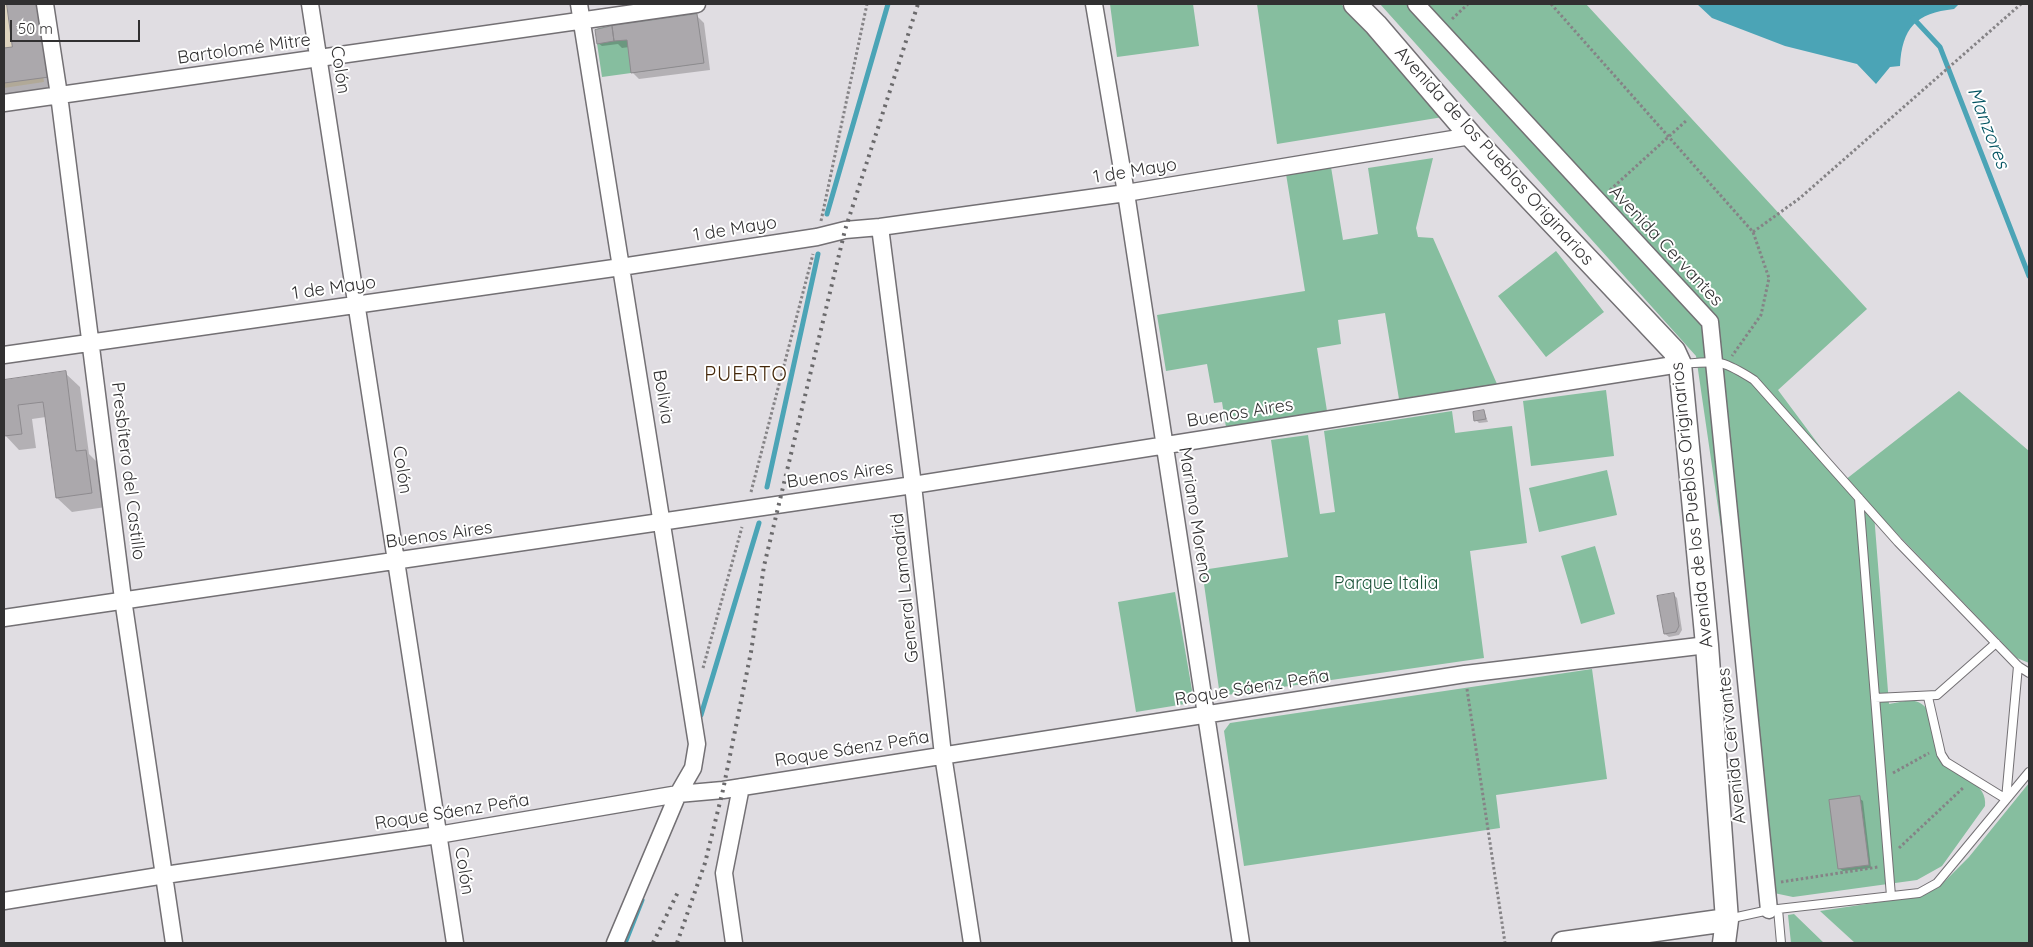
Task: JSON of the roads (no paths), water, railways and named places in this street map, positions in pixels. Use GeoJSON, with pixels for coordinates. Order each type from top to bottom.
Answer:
{"type":"FeatureCollection","features":[{"type":"Feature","properties":{"kind":"street","name":"Presbítero del Castillo"},"geometry":{"type":"LineString","coordinates":[[45,4],[59,95],[124,599],[174,943]]}},
{"type":"Feature","properties":{"kind":"street","name":"Colón"},"geometry":{"type":"LineString","coordinates":[[310,4],[455,943]]}},
{"type":"Feature","properties":{"kind":"street","name":"Bolivia"},"geometry":{"type":"LineString","coordinates":[[579,4],[697,744],[692,768],[678,794],[615,943]]}},
{"type":"Feature","properties":{"kind":"street","name":"Bartolomé Mitre"},"geometry":{"type":"LineString","coordinates":[[4,103],[582,22],[697,4]]}},
{"type":"Feature","properties":{"kind":"street","name":"Mariano Moreno"},"geometry":{"type":"LineString","coordinates":[[1094,4],[1126,193],[1242,943]]}},
{"type":"Feature","properties":{"kind":"street","name":"Avenida de los Pueblos Originarios"},"geometry":{"type":"LineString","coordinates":[[1355,4],[1376,25],[1471,136],[1674,351],[1680,364],[1708,645],[1727,920],[1724,943]]}},
{"type":"Feature","properties":{"kind":"street","name":"Avenida de los Pueblos Originarios"},"geometry":{"type":"LineString","coordinates":[[1370,4],[1376,25]]}},
{"type":"Feature","properties":{"kind":"street","name":"Avenida Cervantes"},"geometry":{"type":"LineString","coordinates":[[1416,4],[1710,322],[1720,362],[1774,910]]}},
{"type":"Feature","properties":{"kind":"street","name":"1 de Mayo"},"geometry":{"type":"LineString","coordinates":[[4,355],[621,267],[817,237],[845,230],[880,227],[1126,193],[1471,136]]}},
{"type":"Feature","properties":{"kind":"street","name":"General Lamadrid"},"geometry":{"type":"LineString","coordinates":[[880,227],[913,485],[943,755],[972,943]]}},
{"type":"Feature","properties":{"kind":"street","name":"Buenos Aires"},"geometry":{"type":"LineString","coordinates":[[4,618],[913,485],[1680,364]]}},
{"type":"Feature","properties":{"kind":"street","name":"Roque Sáenz Peña"},"geometry":{"type":"LineString","coordinates":[[4,901],[164,875],[438,836],[678,794],[741,787],[1207,716],[1465,674],[1708,645]]}},
{"type":"Feature","properties":{"kind":"street"},"geometry":{"type":"LineString","coordinates":[[734,943],[724,873],[741,787]]}},
{"type":"Feature","properties":{"kind":"street","name":"Avenida de los Pueblos Originarios"},"geometry":{"type":"LineString","coordinates":[[1727,920],[1738,943]]}},
{"type":"Feature","properties":{"kind":"street"},"geometry":{"type":"LineString","coordinates":[[1563,943],[1727,920]]}},
{"type":"Feature","properties":{"kind":"lane"},"geometry":{"type":"LineString","coordinates":[[1680,364],[1720,362],[1754,380],[1859,498],[2018,666],[2029,673]]}},
{"type":"Feature","properties":{"kind":"lane"},"geometry":{"type":"LineString","coordinates":[[1859,498],[1891,896]]}},
{"type":"Feature","properties":{"kind":"lane"},"geometry":{"type":"LineString","coordinates":[[1875,698],[1928,697],[1937,695],[1996,643]]}},
{"type":"Feature","properties":{"kind":"lane"},"geometry":{"type":"LineString","coordinates":[[2006,799],[2018,666]]}},
{"type":"Feature","properties":{"kind":"lane"},"geometry":{"type":"LineString","coordinates":[[1928,697],[1939,747],[1946,762],[2006,799]]}},
{"type":"Feature","properties":{"kind":"lane"},"geometry":{"type":"LineString","coordinates":[[1727,920],[1774,910],[1919,893],[1937,883],[2029,772]]}},
{"type":"Feature","properties":{"kind":"lane"},"geometry":{"type":"LineString","coordinates":[[1774,910],[1781,943]]}},
{"type":"Feature","properties":{"kind":"water"},"geometry":{"type":"Polygon","coordinates":[[[1697,4],[1959,4],[1954,9],[1930,14],[1913,25],[1904,42],[1900,66],[1890,67],[1876,84],[1857,64],[1785,46],[1712,18],[1697,4]]]}},
{"type":"Feature","properties":{"kind":"waterway"},"geometry":{"type":"LineString","coordinates":[[827,214],[888,4]]}},
{"type":"Feature","properties":{"kind":"waterway","name":"Manzores"},"geometry":{"type":"LineString","coordinates":[[1913,18],[1940,47],[2029,276]]}},
{"type":"Feature","properties":{"kind":"waterway"},"geometry":{"type":"LineString","coordinates":[[767,487],[818,254]]}},
{"type":"Feature","properties":{"kind":"waterway"},"geometry":{"type":"LineString","coordinates":[[701,715],[759,523]]}},
{"type":"Feature","properties":{"kind":"waterway"},"geometry":{"type":"LineString","coordinates":[[625,943],[642,900]]}},
{"type":"Feature","properties":{"kind":"railway"},"geometry":{"type":"LineString","coordinates":[[677,943],[705,863],[723,790],[751,652],[764,566],[845,230],[918,4]]}},
{"type":"Feature","properties":{"kind":"railway"},"geometry":{"type":"LineString","coordinates":[[653,943],[678,892]]}},
{"type":"Feature","properties":{"kind":"district","name":"PUERTO"},"geometry":{"type":"Point","coordinates":[746,375]}},
{"type":"Feature","properties":{"kind":"park label","name":"Parque Italia"},"geometry":{"type":"Point","coordinates":[1386,584]}}]}
